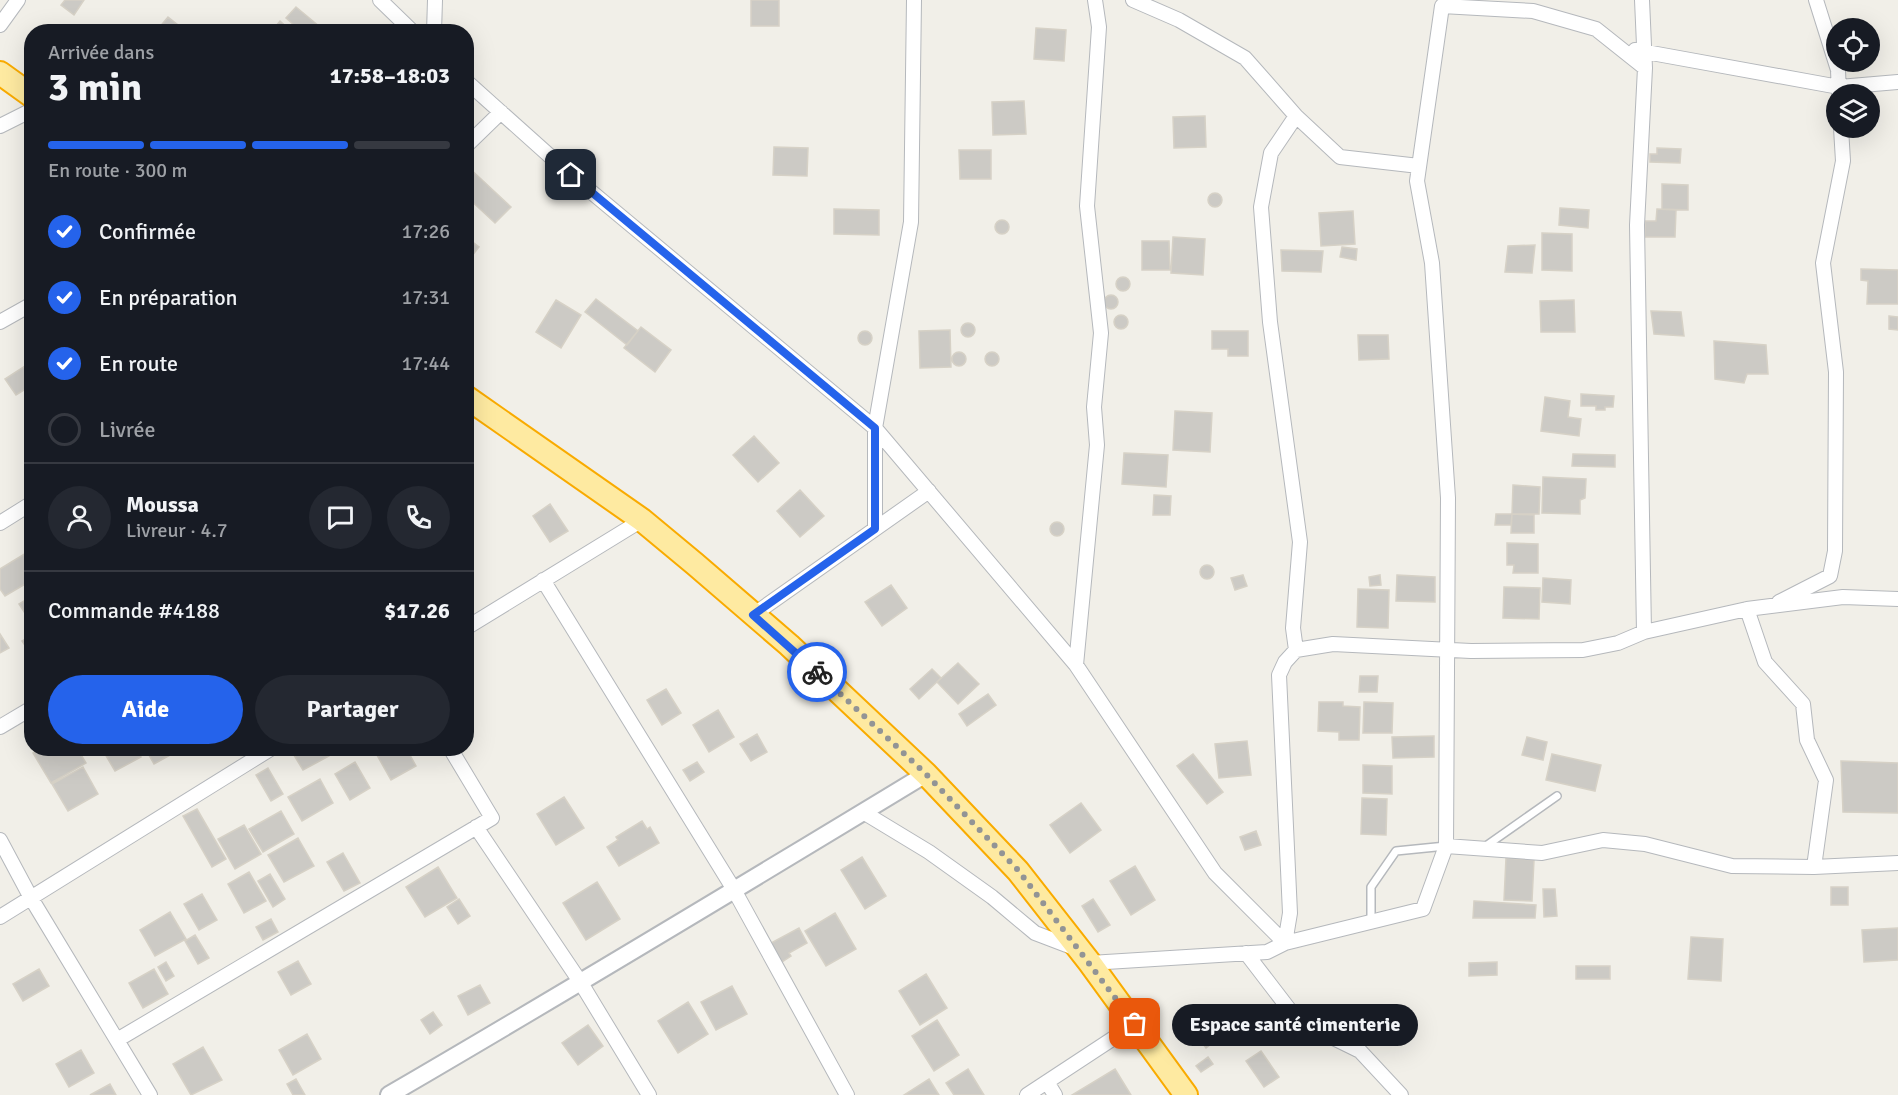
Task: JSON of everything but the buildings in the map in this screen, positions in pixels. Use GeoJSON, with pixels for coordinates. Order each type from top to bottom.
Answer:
{"type":"FeatureCollection","features":[{"type":"Feature","properties":{"kind":"highway"},"geometry":{"type":"LineString","coordinates":[[0,74],[24,90]]}},
{"type":"Feature","properties":{"kind":"highway"},"geometry":{"type":"LineString","coordinates":[[474,403],[642,520],[753,615],[926,774],[1018,870],[1085,956],[1186,1095]]}},
{"type":"Feature","properties":{"kind":"street"},"geometry":{"type":"LineString","coordinates":[[0,25],[18,0]]}},
{"type":"Feature","properties":{"kind":"street"},"geometry":{"type":"LineString","coordinates":[[380,0],[405,24]]}},
{"type":"Feature","properties":{"kind":"street"},"geometry":{"type":"LineString","coordinates":[[434,24],[435,0]]}},
{"type":"Feature","properties":{"kind":"street"},"geometry":{"type":"LineString","coordinates":[[875,529],[875,428],[911,222],[914,0]]}},
{"type":"Feature","properties":{"kind":"street"},"geometry":{"type":"LineString","coordinates":[[1076,665],[1097,445],[1094,407],[1101,333],[1087,206],[1099,27],[1095,0]]}},
{"type":"Feature","properties":{"kind":"street"},"geometry":{"type":"LineString","coordinates":[[1133,0],[1179,20],[1245,58],[1296,116],[1340,157],[1419,166]]}},
{"type":"Feature","properties":{"kind":"street"},"geometry":{"type":"LineString","coordinates":[[1642,0],[1645,68],[1637,225],[1644,632]]}},
{"type":"Feature","properties":{"kind":"street"},"geometry":{"type":"LineString","coordinates":[[1816,0],[1838,70],[1839,84]]}},
{"type":"Feature","properties":{"kind":"street"},"geometry":{"type":"LineString","coordinates":[[863,812],[929,852],[992,897],[1035,933],[1085,956],[1267,952],[1285,943],[1423,909],[1446,846],[1447,488],[1432,262],[1417,181],[1442,3],[1533,11],[1596,29],[1645,68]]}},
{"type":"Feature","properties":{"kind":"street"},"geometry":{"type":"LineString","coordinates":[[1618,47],[1826,88]]}},
{"type":"Feature","properties":{"kind":"street"},"geometry":{"type":"LineString","coordinates":[[1880,85],[1898,82]]}},
{"type":"Feature","properties":{"kind":"street"},"geometry":{"type":"LineString","coordinates":[[474,88],[571,175],[875,428],[1076,665],[1215,873],[1285,943]]}},
{"type":"Feature","properties":{"kind":"street"},"geometry":{"type":"LineString","coordinates":[[474,138],[501,112]]}},
{"type":"Feature","properties":{"kind":"street"},"geometry":{"type":"LineString","coordinates":[[0,126],[24,114]]}},
{"type":"Feature","properties":{"kind":"street"},"geometry":{"type":"LineString","coordinates":[[1296,116],[1271,153],[1261,207],[1270,322],[1300,542],[1293,628],[1296,650]]}},
{"type":"Feature","properties":{"kind":"street"},"geometry":{"type":"LineString","coordinates":[[1769,607],[1830,576],[1835,551],[1836,372],[1823,263],[1843,161],[1842,138]]}},
{"type":"Feature","properties":{"kind":"street"},"geometry":{"type":"LineString","coordinates":[[0,322],[24,308]]}},
{"type":"Feature","properties":{"kind":"street"},"geometry":{"type":"LineString","coordinates":[[753,615],[929,491]]}},
{"type":"Feature","properties":{"kind":"street"},"geometry":{"type":"LineString","coordinates":[[0,523],[24,508]]}},
{"type":"Feature","properties":{"kind":"street"},"geometry":{"type":"LineString","coordinates":[[474,623],[642,520]]}},
{"type":"Feature","properties":{"kind":"street"},"geometry":{"type":"LineString","coordinates":[[543,580],[733,888],[847,1095]]}},
{"type":"Feature","properties":{"kind":"street"},"geometry":{"type":"LineString","coordinates":[[1285,943],[1290,913],[1279,675],[1285,662],[1296,650],[1333,644],[1447,649],[1583,650],[1618,644],[1644,632],[1746,609],[1843,597],[1898,599]]}},
{"type":"Feature","properties":{"kind":"street"},"geometry":{"type":"LineString","coordinates":[[1746,609],[1765,662],[1803,704],[1807,740],[1827,780],[1814,867]]}},
{"type":"Feature","properties":{"kind":"street"},"geometry":{"type":"LineString","coordinates":[[0,727],[24,713]]}},
{"type":"Feature","properties":{"kind":"street"},"geometry":{"type":"LineString","coordinates":[[0,917],[259,756]]}},
{"type":"Feature","properties":{"kind":"street"},"geometry":{"type":"LineString","coordinates":[[117,1040],[492,818],[455,756]]}},
{"type":"Feature","properties":{"kind":"street"},"geometry":{"type":"LineString","coordinates":[[389,1095],[581,983],[733,888],[926,774]]}},
{"type":"Feature","properties":{"kind":"street"},"geometry":{"type":"LineString","coordinates":[[476,827],[581,983],[649,1095]]}},
{"type":"Feature","properties":{"kind":"street"},"geometry":{"type":"LineString","coordinates":[[0,840],[31,898],[150,1095]]}},
{"type":"Feature","properties":{"kind":"street"},"geometry":{"type":"LineString","coordinates":[[1446,846],[1542,853],[1603,840],[1644,844],[1732,866],[1814,867],[1898,863]]}},
{"type":"Feature","properties":{"kind":"street"},"geometry":{"type":"LineString","coordinates":[[1246,953],[1292,1012],[1309,1026],[1360,1051],[1401,1095]]}},
{"type":"Feature","properties":{"kind":"street"},"geometry":{"type":"LineString","coordinates":[[1027,1095],[1135,1024]]}},
{"type":"Feature","properties":{"kind":"street"},"geometry":{"type":"LineString","coordinates":[[1047,1082],[1055,1095]]}},
{"type":"Feature","properties":{"kind":"lane"},"geometry":{"type":"LineString","coordinates":[[1480,849],[1557,796]]}},
{"type":"Feature","properties":{"kind":"lane"},"geometry":{"type":"LineString","coordinates":[[1371,922],[1371,887],[1396,851],[1446,846]]}},
{"type":"Feature","properties":{"kind":"way so far"},"geometry":{"type":"LineString","coordinates":[[817,672],[926,774],[1018,870],[1135,1024]]}},
{"type":"Feature","properties":{"kind":"place","name":"Espace santé cimenterie"},"geometry":{"type":"Point","coordinates":[1135,1024]}},
{"type":"Feature","properties":{"kind":"route"},"geometry":{"type":"LineString","coordinates":[[571,175],[875,428],[877,486],[875,529],[753,615],[817,672]]}}]}
